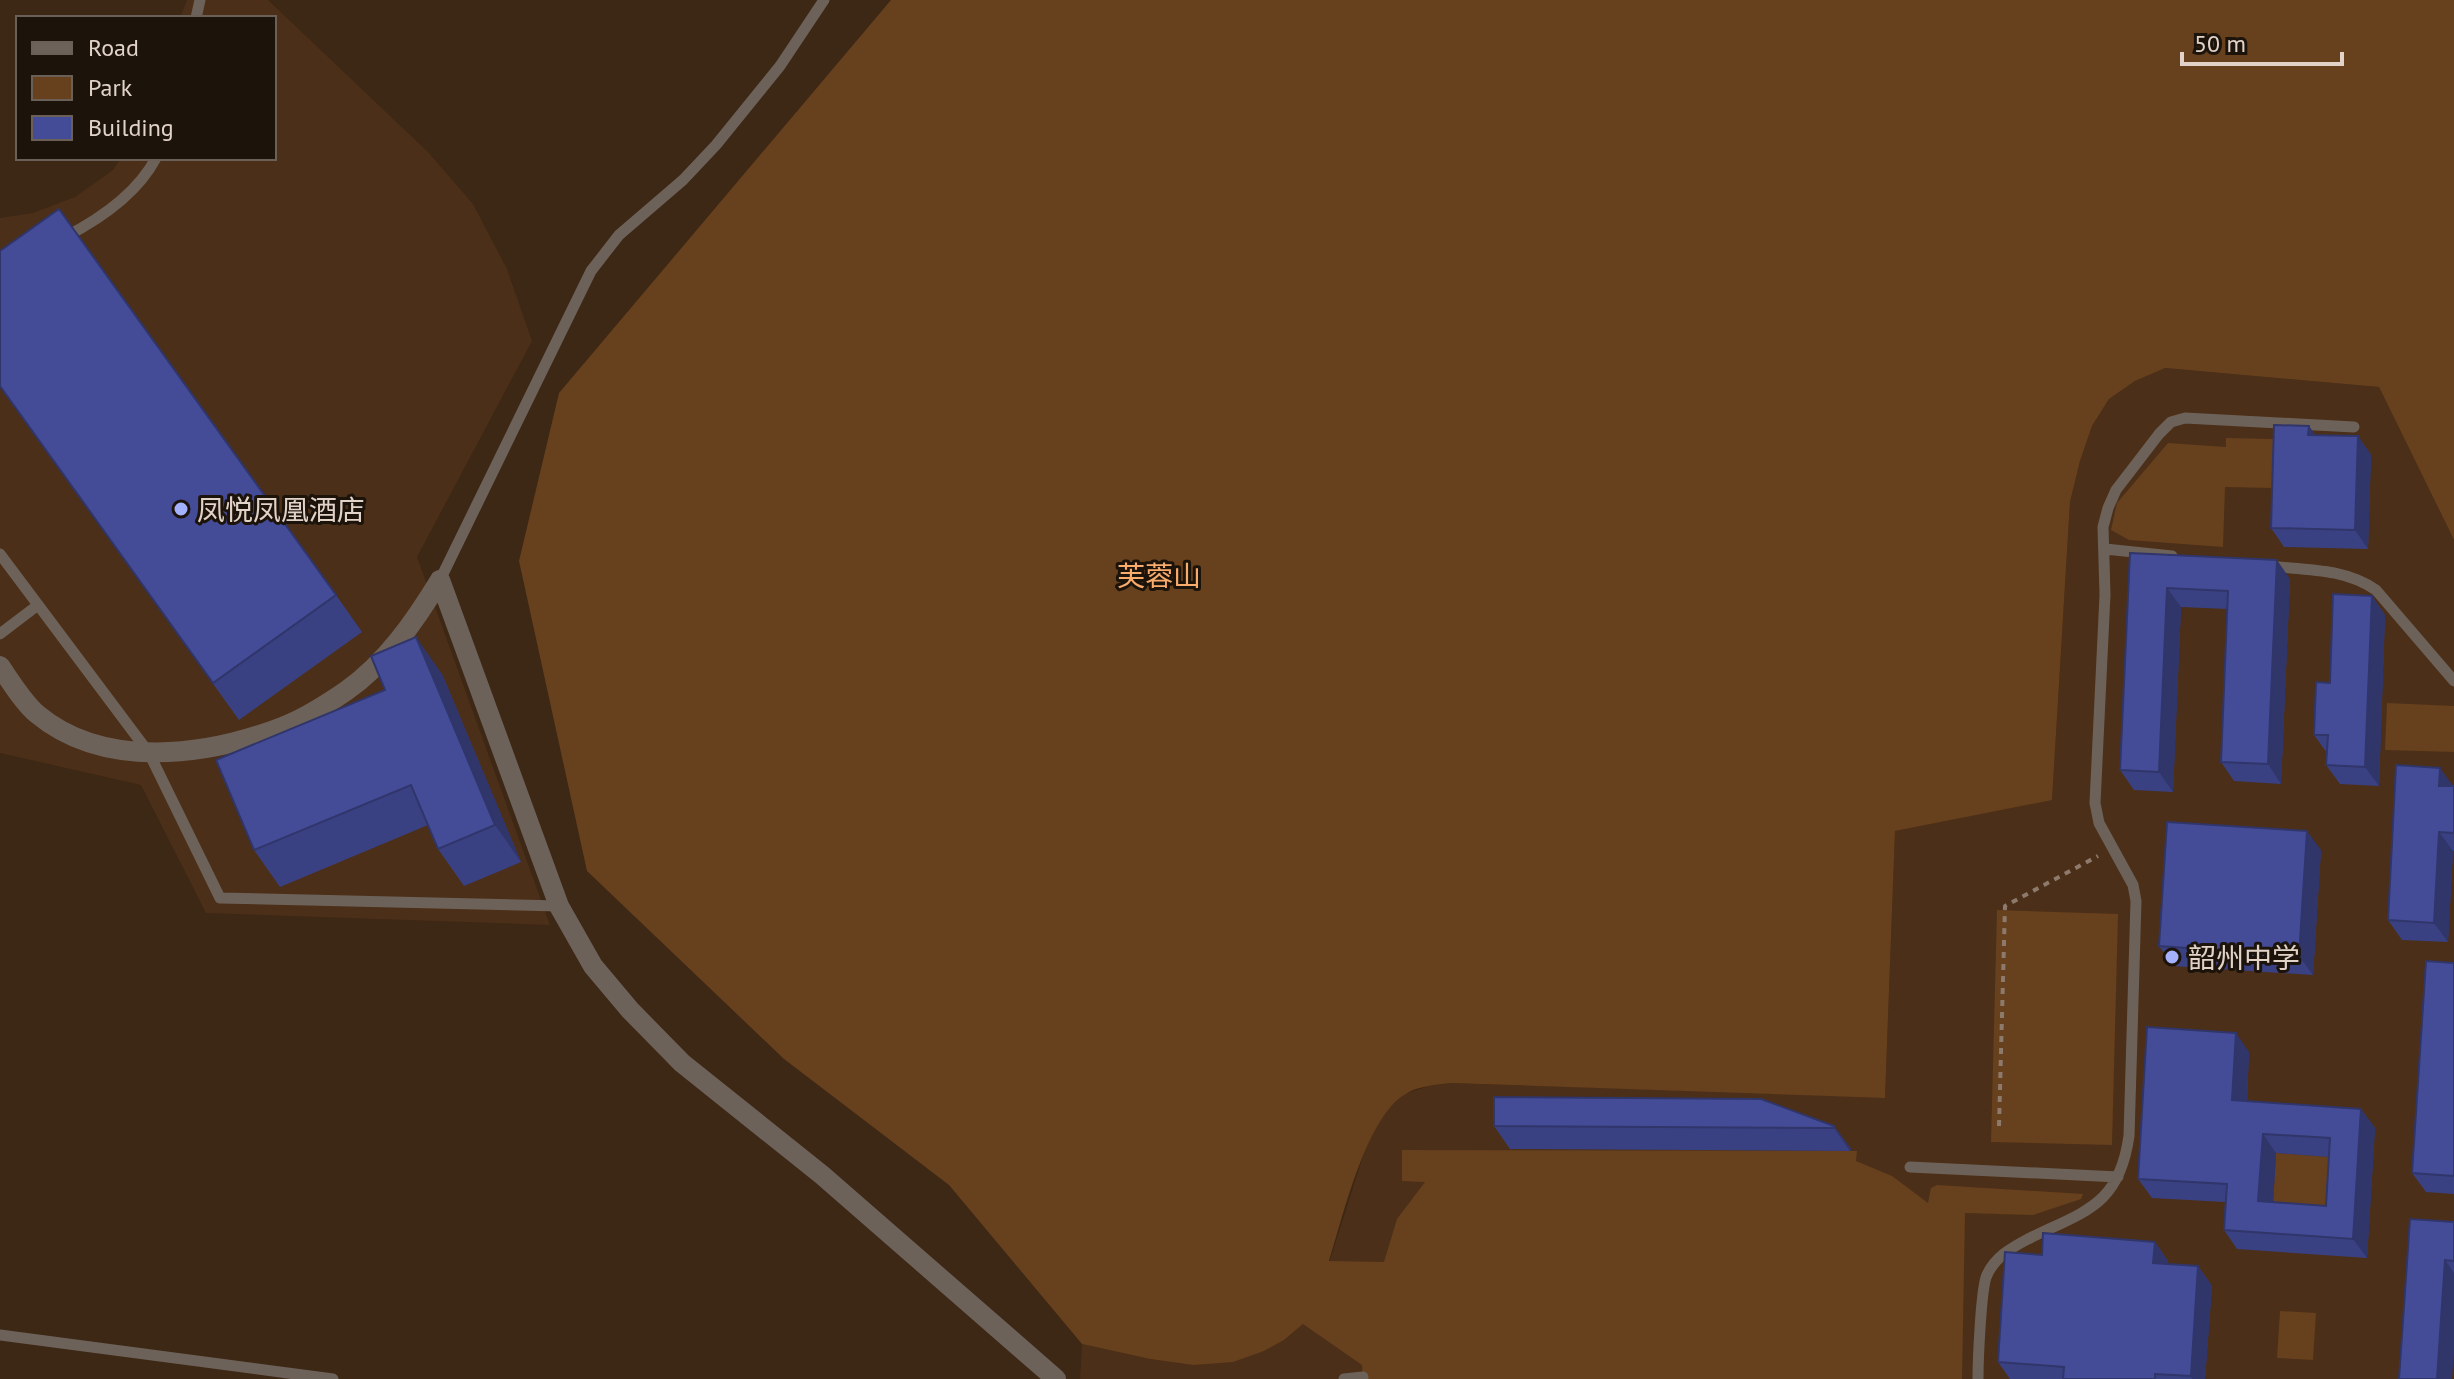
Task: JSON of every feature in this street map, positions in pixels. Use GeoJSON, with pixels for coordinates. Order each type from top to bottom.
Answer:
{"type":"FeatureCollection","features":[{"type":"Feature","properties":{"kind":"street"},"geometry":{"type":"LineString","coordinates":[[0,666],[35,713],[54,726],[99,746],[149,753],[228,744],[285,727],[348,690],[379,662],[416,620],[440,580]]}},
{"type":"Feature","properties":{"kind":"street"},"geometry":{"type":"LineString","coordinates":[[440,580],[559,906],[593,966],[630,1010],[682,1063],[822,1175],[1056,1379]]}},
{"type":"Feature","properties":{"kind":"lane"},"geometry":{"type":"LineString","coordinates":[[440,580],[591,271],[619,235],[683,180],[716,145],[780,66],[824,0]]}},
{"type":"Feature","properties":{"kind":"lane"},"geometry":{"type":"LineString","coordinates":[[59,240],[94,222],[126,197],[154,160]]}},
{"type":"Feature","properties":{"kind":"lane"},"geometry":{"type":"LineString","coordinates":[[1978,1379],[1985,1277],[1998,1257],[2093,1207],[2118,1177],[2129,1136],[2136,901],[2133,885],[2099,823],[2095,803],[2105,595],[2103,527],[2108,508],[2116,490],[2171,422],[2185,418],[2354,427]]}},
{"type":"Feature","properties":{"kind":"lane"},"geometry":{"type":"LineString","coordinates":[[2105,549],[2183,557]]}},
{"type":"Feature","properties":{"kind":"lane"},"geometry":{"type":"LineString","coordinates":[[0,554],[149,753],[220,898],[559,906]]}},
{"type":"Feature","properties":{"kind":"lane"},"geometry":{"type":"LineString","coordinates":[[2262,565],[2341,573],[2360,580],[2376,590],[2454,681]]}},
{"type":"Feature","properties":{"kind":"lane"},"geometry":{"type":"LineString","coordinates":[[0,634],[38,605]]}},
{"type":"Feature","properties":{"kind":"lane"},"geometry":{"type":"LineString","coordinates":[[1910,1167],[2118,1177]]}},
{"type":"Feature","properties":{"kind":"lane"},"geometry":{"type":"LineString","coordinates":[[0,1335],[333,1379]]}},
{"type":"Feature","properties":{"kind":"lane"},"geometry":{"type":"LineString","coordinates":[[1344,1379],[1363,1377]]}},
{"type":"Feature","properties":{"kind":"path"},"geometry":{"type":"LineString","coordinates":[[1999,1126],[2005,906],[2113,848]]}},
{"type":"Feature","properties":{"kind":"shaded area"},"geometry":{"type":"Polygon","coordinates":[[[187,0],[268,0],[428,152],[473,204],[507,269],[532,341],[417,557],[550,925],[206,913],[141,785],[0,753],[0,218],[33,213],[75,197],[113,170],[120,160],[276,160],[276,16],[181,16],[187,0]]]}},
{"type":"Feature","properties":{"kind":"shaded area","name":"韶州中学"},"geometry":{"type":"Polygon","coordinates":[[[2164,368],[2379,387],[2454,540],[2454,1379],[1080,1379],[1082,1344],[1193,1365],[1264,1351],[1303,1324],[1318,1298],[1375,1126],[1404,1094],[1451,1083],[1885,1097],[1895,831],[2052,799],[2070,502],[2080,461],[2092,426],[2109,399],[2135,381],[2164,368]]]}},
{"type":"Feature","properties":{"kind":"green space","name":"芙蓉山"},"geometry":{"type":"Polygon","coordinates":[[[891,0],[2454,0],[2454,540],[2379,387],[2165,368],[2135,381],[2109,399],[2092,426],[2070,502],[2052,800],[1895,831],[1885,1098],[1451,1083],[1420,1088],[1404,1095],[1378,1125],[1357,1171],[1329,1261],[1384,1262],[1397,1219],[1425,1182],[1402,1181],[1402,1150],[1857,1151],[1856,1161],[1892,1176],[1928,1203],[1931,1188],[1937,1185],[2083,1194],[2081,1199],[2033,1215],[1965,1213],[1962,1379],[1363,1379],[1362,1365],[1303,1324],[1264,1351],[1233,1362],[1193,1365],[1082,1344],[949,1185],[784,1059],[587,871],[519,561],[559,393],[891,0]]]}},
{"type":"Feature","properties":{"kind":"green space"},"geometry":{"type":"Polygon","coordinates":[[[2226,438],[2274,439],[2273,488],[2225,487],[2223,547],[2129,540],[2111,530],[2117,503],[2168,443],[2226,447],[2226,438]]]}},
{"type":"Feature","properties":{"kind":"green space"},"geometry":{"type":"Polygon","coordinates":[[[2387,703],[2454,706],[2454,752],[2385,750],[2387,703]]]}},
{"type":"Feature","properties":{"kind":"green space"},"geometry":{"type":"Polygon","coordinates":[[[1997,910],[2118,914],[2112,1145],[1991,1142],[1997,910]]]}},
{"type":"Feature","properties":{"kind":"green space"},"geometry":{"type":"Polygon","coordinates":[[[2276,1153],[2344,1158],[2340,1225],[2272,1221],[2276,1153]]]}},
{"type":"Feature","properties":{"kind":"green space"},"geometry":{"type":"Polygon","coordinates":[[[2280,1311],[2316,1313],[2313,1360],[2277,1358],[2280,1311]]]}},
{"type":"Feature","properties":{"kind":"building","name":"凤悦凤凰酒店"},"geometry":{"type":"Polygon","coordinates":[[[59,209],[336,595],[213,683],[0,386],[0,251],[59,209]]]}},
{"type":"Feature","properties":{"kind":"building"},"geometry":{"type":"Polygon","coordinates":[[[2274,425],[2309,426],[2308,435],[2358,436],[2355,530],[2271,528],[2274,425]]]}},
{"type":"Feature","properties":{"kind":"building"},"geometry":{"type":"Polygon","coordinates":[[[2130,553],[2277,560],[2268,764],[2221,762],[2228,591],[2167,588],[2159,772],[2120,770],[2130,553]]]}},
{"type":"Feature","properties":{"kind":"building"},"geometry":{"type":"Polygon","coordinates":[[[2333,594],[2372,596],[2365,767],[2326,765],[2328,735],[2314,735],[2316,682],[2330,683],[2333,594]]]}},
{"type":"Feature","properties":{"kind":"building"},"geometry":{"type":"Polygon","coordinates":[[[416,637],[495,825],[438,849],[411,785],[254,850],[216,760],[385,690],[371,656],[416,637]]]}},
{"type":"Feature","properties":{"kind":"building"},"geometry":{"type":"Polygon","coordinates":[[[2396,765],[2440,768],[2439,786],[2454,786],[2454,833],[2439,832],[2434,923],[2388,920],[2396,765]]]}},
{"type":"Feature","properties":{"kind":"building"},"geometry":{"type":"Polygon","coordinates":[[[2167,822],[2307,831],[2299,956],[2159,946],[2167,822]]]}},
{"type":"Feature","properties":{"kind":"building"},"geometry":{"type":"Polygon","coordinates":[[[2426,961],[2454,963],[2454,1176],[2412,1173],[2426,961]]]}},
{"type":"Feature","properties":{"kind":"building"},"geometry":{"type":"Polygon","coordinates":[[[2147,1027],[2236,1033],[2232,1100],[2361,1109],[2353,1239],[2224,1230],[2227,1184],[2138,1179],[2147,1027]],[[2263,1134],[2258,1201],[2326,1206],[2330,1138],[2263,1134]]]}},
{"type":"Feature","properties":{"kind":"building"},"geometry":{"type":"Polygon","coordinates":[[[1494,1097],[1761,1099],[1834,1128],[1494,1126],[1494,1097]]]}},
{"type":"Feature","properties":{"kind":"building"},"geometry":{"type":"Polygon","coordinates":[[[2410,1219],[2454,1222],[2454,1261],[2445,1260],[2437,1379],[2399,1379],[2410,1219]]]}},
{"type":"Feature","properties":{"kind":"building"},"geometry":{"type":"Polygon","coordinates":[[[2043,1233],[2155,1242],[2153,1263],[2198,1266],[2191,1376],[2155,1374],[2155,1379],[2063,1379],[2064,1367],[1998,1362],[2005,1252],[2042,1255],[2043,1233]]]}},
{"type":"Feature","properties":{"kind":"place","name":"凤悦凤凰酒店"},"geometry":{"type":"Point","coordinates":[181,509]}},
{"type":"Feature","properties":{"kind":"place","name":"韶州中学"},"geometry":{"type":"Point","coordinates":[2172,957]}}]}
